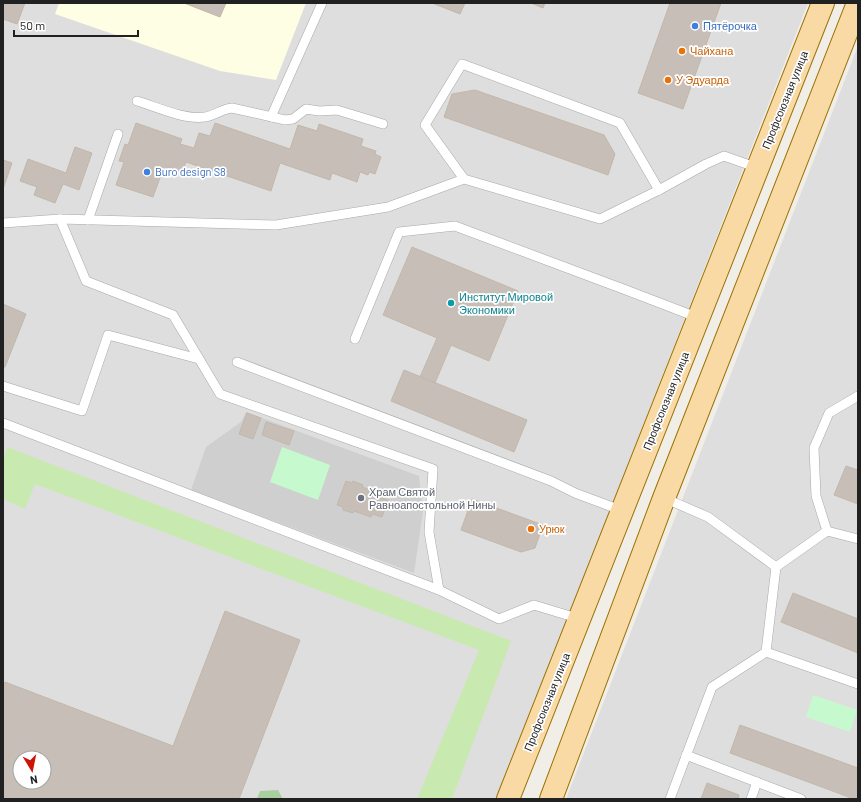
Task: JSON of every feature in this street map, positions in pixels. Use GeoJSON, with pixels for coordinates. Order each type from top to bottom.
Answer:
{"type":"FeatureCollection","features":[{"type":"Feature","properties":{"kind":"main road","name":"Профсоюзная улица"},"geometry":{"type":"LineString","coordinates":[[508,799],[823,3]]}},
{"type":"Feature","properties":{"kind":"main road"},"geometry":{"type":"LineString","coordinates":[[551,799],[664,498],[856,13]]}},
{"type":"Feature","properties":{"kind":"lane"},"geometry":{"type":"LineString","coordinates":[[271,117],[322,3]]}},
{"type":"Feature","properties":{"kind":"lane"},"geometry":{"type":"LineString","coordinates":[[464,179],[425,125],[462,64],[620,122],[659,190]]}},
{"type":"Feature","properties":{"kind":"lane"},"geometry":{"type":"LineString","coordinates":[[137,101],[189,117],[206,117],[224,109],[232,108],[285,120],[292,119],[306,108],[319,111],[338,110],[383,124]]}},
{"type":"Feature","properties":{"kind":"lane"},"geometry":{"type":"LineString","coordinates":[[88,220],[118,134]]}},
{"type":"Feature","properties":{"kind":"lane"},"geometry":{"type":"LineString","coordinates":[[3,223],[60,219],[276,225],[388,207],[464,179],[600,219],[724,156],[758,168]]}},
{"type":"Feature","properties":{"kind":"lane"},"geometry":{"type":"LineString","coordinates":[[60,219],[86,281],[173,315],[220,394],[433,469],[429,532],[439,590]]}},
{"type":"Feature","properties":{"kind":"lane"},"geometry":{"type":"LineString","coordinates":[[355,340],[399,232],[455,226],[699,318]]}},
{"type":"Feature","properties":{"kind":"lane"},"geometry":{"type":"LineString","coordinates":[[3,386],[82,411],[108,335],[199,359]]}},
{"type":"Feature","properties":{"kind":"lane"},"geometry":{"type":"LineString","coordinates":[[237,362],[623,511]]}},
{"type":"Feature","properties":{"kind":"lane"},"geometry":{"type":"LineString","coordinates":[[827,530],[816,496],[814,448],[828,413],[858,396]]}},
{"type":"Feature","properties":{"kind":"lane"},"geometry":{"type":"LineString","coordinates":[[3,423],[439,590],[499,619],[534,605],[580,619]]}},
{"type":"Feature","properties":{"kind":"lane"},"geometry":{"type":"LineString","coordinates":[[664,498],[708,517],[776,567]]}},
{"type":"Feature","properties":{"kind":"lane"},"geometry":{"type":"LineString","coordinates":[[827,530],[858,539]]}},
{"type":"Feature","properties":{"kind":"lane"},"geometry":{"type":"LineString","coordinates":[[766,652],[776,567],[827,530]]}},
{"type":"Feature","properties":{"kind":"lane"},"geometry":{"type":"LineString","coordinates":[[766,652],[858,684]]}},
{"type":"Feature","properties":{"kind":"lane"},"geometry":{"type":"LineString","coordinates":[[670,799],[712,687],[766,652]]}},
{"type":"Feature","properties":{"kind":"lane"},"geometry":{"type":"LineString","coordinates":[[686,755],[802,799]]}},
{"type":"Feature","properties":{"kind":"lane"},"geometry":{"type":"LineString","coordinates":[[751,799],[757,782]]}},
{"type":"Feature","properties":{"kind":"shaded area"},"geometry":{"type":"Polygon","coordinates":[[[3,3],[808,3],[497,799],[3,799],[3,3]]]}},
{"type":"Feature","properties":{"kind":"shaded area"},"geometry":{"type":"Polygon","coordinates":[[[59,3],[306,3],[276,80],[220,71],[55,14],[59,3]]]}},
{"type":"Feature","properties":{"kind":"shaded area"},"geometry":{"type":"Polygon","coordinates":[[[858,46],[858,799],[566,799],[858,46]]]}},
{"type":"Feature","properties":{"kind":"shaded area"},"geometry":{"type":"Polygon","coordinates":[[[246,412],[419,476],[423,511],[414,573],[191,490],[206,447],[241,422],[246,412]]]}},
{"type":"Feature","properties":{"kind":"green space"},"geometry":{"type":"Polygon","coordinates":[[[7,447],[511,641],[452,799],[417,799],[479,650],[35,484],[25,509],[3,499],[3,461],[7,447]]]}},
{"type":"Feature","properties":{"kind":"green space"},"geometry":{"type":"Polygon","coordinates":[[[282,447],[330,465],[318,500],[270,482],[282,447]]]}},
{"type":"Feature","properties":{"kind":"green space"},"geometry":{"type":"Polygon","coordinates":[[[813,695],[857,710],[850,732],[806,717],[813,695]]]}},
{"type":"Feature","properties":{"kind":"green space"},"geometry":{"type":"Polygon","coordinates":[[[278,790],[283,799],[257,799],[260,791],[278,790]]]}},
{"type":"Feature","properties":{"kind":"building"},"geometry":{"type":"Polygon","coordinates":[[[3,3],[25,3],[17,24],[3,19],[3,3]]]}},
{"type":"Feature","properties":{"kind":"building"},"geometry":{"type":"Polygon","coordinates":[[[184,3],[226,3],[220,17],[184,3]]]}},
{"type":"Feature","properties":{"kind":"building"},"geometry":{"type":"Polygon","coordinates":[[[432,3],[465,3],[460,14],[432,3]]]}},
{"type":"Feature","properties":{"kind":"building"},"geometry":{"type":"Polygon","coordinates":[[[531,3],[545,3],[543,8],[531,3]]]}},
{"type":"Feature","properties":{"kind":"building"},"geometry":{"type":"Polygon","coordinates":[[[670,3],[721,3],[683,109],[638,93],[670,3]]]}},
{"type":"Feature","properties":{"kind":"building"},"geometry":{"type":"Polygon","coordinates":[[[475,90],[604,135],[615,154],[608,175],[444,117],[452,94],[475,90]]]}},
{"type":"Feature","properties":{"kind":"building"},"geometry":{"type":"Polygon","coordinates":[[[136,123],[182,139],[180,144],[194,148],[199,133],[210,136],[215,123],[290,149],[298,125],[317,131],[319,124],[363,139],[361,146],[376,151],[375,154],[381,157],[375,174],[369,172],[368,175],[360,172],[357,182],[332,173],[330,180],[280,163],[271,191],[186,162],[182,172],[168,167],[164,176],[161,175],[153,197],[116,185],[124,162],[119,161],[125,144],[128,145],[136,123]]]}},
{"type":"Feature","properties":{"kind":"building"},"geometry":{"type":"Polygon","coordinates":[[[75,147],[92,153],[79,190],[63,184],[55,203],[34,195],[37,187],[20,181],[28,159],[66,173],[75,147]]]}},
{"type":"Feature","properties":{"kind":"building"},"geometry":{"type":"Polygon","coordinates":[[[3,160],[12,163],[3,189],[3,160]]]}},
{"type":"Feature","properties":{"kind":"building","name":"Институт Мировой Экономики"},"geometry":{"type":"Polygon","coordinates":[[[412,247],[518,291],[489,361],[451,345],[435,383],[420,377],[437,338],[383,315],[412,247]]]}},
{"type":"Feature","properties":{"kind":"building"},"geometry":{"type":"Polygon","coordinates":[[[3,304],[26,314],[5,367],[3,367],[3,304]]]}},
{"type":"Feature","properties":{"kind":"building"},"geometry":{"type":"Polygon","coordinates":[[[404,370],[527,420],[514,452],[391,401],[404,370]]]}},
{"type":"Feature","properties":{"kind":"building"},"geometry":{"type":"Polygon","coordinates":[[[247,413],[261,418],[253,439],[239,434],[247,413]]]}},
{"type":"Feature","properties":{"kind":"building"},"geometry":{"type":"Polygon","coordinates":[[[266,422],[294,431],[289,445],[262,435],[266,422]]]}},
{"type":"Feature","properties":{"kind":"building"},"geometry":{"type":"Polygon","coordinates":[[[846,466],[858,470],[858,504],[834,495],[846,466]]]}},
{"type":"Feature","properties":{"kind":"building","name":"Храм Святой Равноапостольной Нины"},"geometry":{"type":"Polygon","coordinates":[[[346,481],[352,483],[353,481],[363,485],[362,487],[380,493],[378,497],[388,500],[382,517],[372,514],[371,517],[354,511],[353,513],[343,510],[343,507],[337,505],[346,481]]]}},
{"type":"Feature","properties":{"kind":"building"},"geometry":{"type":"Polygon","coordinates":[[[472,499],[543,525],[535,548],[521,552],[461,530],[472,499]]]}},
{"type":"Feature","properties":{"kind":"building"},"geometry":{"type":"Polygon","coordinates":[[[793,593],[858,619],[858,653],[781,622],[793,593]]]}},
{"type":"Feature","properties":{"kind":"building"},"geometry":{"type":"Polygon","coordinates":[[[225,611],[300,640],[239,799],[3,799],[3,688],[5,682],[173,746],[225,611]]]}},
{"type":"Feature","properties":{"kind":"building"},"geometry":{"type":"Polygon","coordinates":[[[740,725],[858,768],[858,799],[854,799],[730,753],[740,725]]]}},
{"type":"Feature","properties":{"kind":"building"},"geometry":{"type":"Polygon","coordinates":[[[707,783],[739,795],[738,799],[701,799],[707,783]]]}},
{"type":"Feature","properties":{"kind":"place","name":"Пятёрочка"},"geometry":{"type":"Point","coordinates":[695,26]}},
{"type":"Feature","properties":{"kind":"place","name":"Чайхана"},"geometry":{"type":"Point","coordinates":[682,51]}},
{"type":"Feature","properties":{"kind":"place","name":"У Эдуарда"},"geometry":{"type":"Point","coordinates":[668,80]}},
{"type":"Feature","properties":{"kind":"place","name":"Buro design S8"},"geometry":{"type":"Point","coordinates":[147,172]}},
{"type":"Feature","properties":{"kind":"place","name":"Институт Мировой Экономики"},"geometry":{"type":"Point","coordinates":[451,303]}},
{"type":"Feature","properties":{"kind":"place","name":"Храм Святой Равноапостольной Нины"},"geometry":{"type":"Point","coordinates":[361,498]}},
{"type":"Feature","properties":{"kind":"place","name":"Урюк"},"geometry":{"type":"Point","coordinates":[531,529]}}]}
